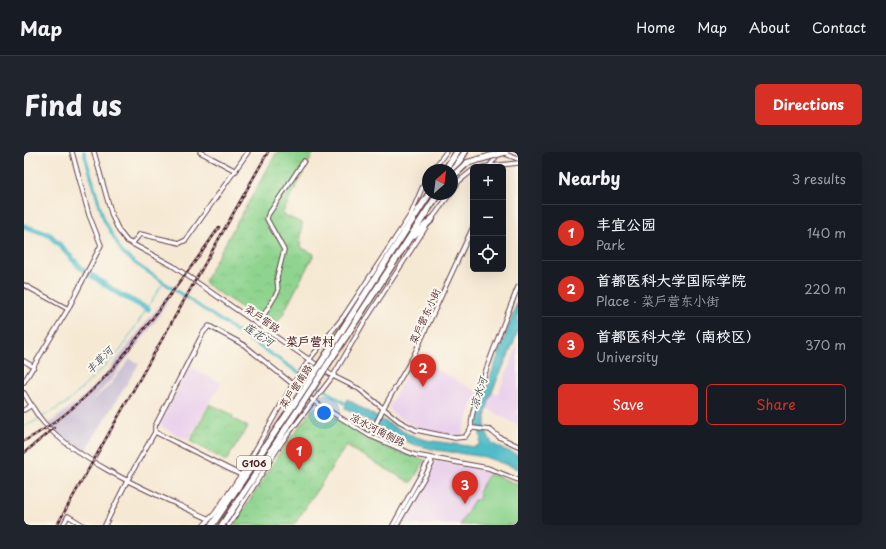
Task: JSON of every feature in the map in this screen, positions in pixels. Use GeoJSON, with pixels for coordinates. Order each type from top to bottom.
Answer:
{"type":"FeatureCollection","features":[{"type":"Feature","properties":{"kind":"highway"},"geometry":{"type":"LineString","coordinates":[[449,164],[457,152]]}},
{"type":"Feature","properties":{"kind":"highway"},"geometry":{"type":"LineString","coordinates":[[457,164],[465,152]]}},
{"type":"Feature","properties":{"kind":"highway"},"geometry":{"type":"LineString","coordinates":[[458,171],[467,163],[503,152]]}},
{"type":"Feature","properties":{"kind":"highway","name":"菜户营南路"},"geometry":{"type":"LineString","coordinates":[[212,525],[321,363],[425,200]]}},
{"type":"Feature","properties":{"kind":"highway","name":"菜户营南路"},"geometry":{"type":"LineString","coordinates":[[222,525],[434,200]]}},
{"type":"Feature","properties":{"kind":"highway"},"geometry":{"type":"LineString","coordinates":[[397,242],[411,214]]}},
{"type":"Feature","properties":{"kind":"highway"},"geometry":{"type":"LineString","coordinates":[[407,243],[432,219]]}},
{"type":"Feature","properties":{"kind":"highway"},"geometry":{"type":"LineString","coordinates":[[215,513],[225,505]]}},
{"type":"Feature","properties":{"kind":"street"},"geometry":{"type":"LineString","coordinates":[[24,382],[68,309],[101,245],[89,215],[72,152]]}},
{"type":"Feature","properties":{"kind":"street","name":"菜户营路"},"geometry":{"type":"LineString","coordinates":[[94,152],[112,216],[122,235],[132,244],[173,266],[333,376],[359,389],[399,421],[416,430],[462,438],[470,433],[472,428]]}},
{"type":"Feature","properties":{"kind":"street"},"geometry":{"type":"LineString","coordinates":[[200,152],[236,171]]}},
{"type":"Feature","properties":{"kind":"street"},"geometry":{"type":"LineString","coordinates":[[132,244],[140,234],[180,243],[186,240],[248,152]]}},
{"type":"Feature","properties":{"kind":"street"},"geometry":{"type":"LineString","coordinates":[[437,164],[446,152]]}},
{"type":"Feature","properties":{"kind":"street"},"geometry":{"type":"LineString","coordinates":[[491,164],[495,159],[494,152]]}},
{"type":"Feature","properties":{"kind":"street"},"geometry":{"type":"LineString","coordinates":[[503,152],[518,159]]}},
{"type":"Feature","properties":{"kind":"street"},"geometry":{"type":"LineString","coordinates":[[258,325],[278,291],[277,277],[284,250],[267,219],[268,215],[304,161]]}},
{"type":"Feature","properties":{"kind":"street"},"geometry":{"type":"LineString","coordinates":[[506,164],[518,163]]}},
{"type":"Feature","properties":{"kind":"street"},"geometry":{"type":"LineString","coordinates":[[458,182],[470,172]]}},
{"type":"Feature","properties":{"kind":"street","name":"菜户营南路"},"geometry":{"type":"LineString","coordinates":[[204,525],[215,513],[241,475],[293,384],[309,360],[344,316],[411,214],[422,188]]}},
{"type":"Feature","properties":{"kind":"street"},"geometry":{"type":"LineString","coordinates":[[229,525],[282,442],[315,402],[333,376],[363,324],[446,200]]}},
{"type":"Feature","properties":{"kind":"street","name":"菜户营东小街"},"geometry":{"type":"LineString","coordinates":[[370,436],[383,408],[414,355],[470,234]]}},
{"type":"Feature","properties":{"kind":"street"},"geometry":{"type":"LineString","coordinates":[[24,285],[68,309]]}},
{"type":"Feature","properties":{"kind":"street"},"geometry":{"type":"LineString","coordinates":[[518,287],[480,388],[472,414],[472,428],[490,430],[499,437],[518,446]]}},
{"type":"Feature","properties":{"kind":"street","name":"凉水河南侧路"},"geometry":{"type":"LineString","coordinates":[[155,432],[155,426],[203,333],[210,326],[244,345],[315,402],[370,436],[403,451],[431,459],[488,468],[518,480]]}},
{"type":"Feature","properties":{"kind":"street"},"geometry":{"type":"LineString","coordinates":[[24,361],[34,367]]}},
{"type":"Feature","properties":{"kind":"street"},"geometry":{"type":"LineString","coordinates":[[24,393],[44,424],[69,446],[127,481],[209,519]]}},
{"type":"Feature","properties":{"kind":"street"},"geometry":{"type":"LineString","coordinates":[[24,410],[32,405]]}},
{"type":"Feature","properties":{"kind":"street"},"geometry":{"type":"LineString","coordinates":[[105,525],[127,481],[155,432],[241,475]]}},
{"type":"Feature","properties":{"kind":"street"},"geometry":{"type":"LineString","coordinates":[[393,525],[431,459]]}},
{"type":"Feature","properties":{"kind":"street"},"geometry":{"type":"LineString","coordinates":[[397,525],[432,464],[431,459]]}},
{"type":"Feature","properties":{"kind":"street"},"geometry":{"type":"LineString","coordinates":[[63,525],[68,516],[83,525]]}},
{"type":"Feature","properties":{"kind":"shaded area"},"geometry":{"type":"Polygon","coordinates":[[[166,297],[169,299],[159,314],[160,315],[110,381],[90,402],[108,387],[130,359],[139,364],[84,453],[54,431],[48,424],[78,402],[105,375],[166,297]]]}},
{"type":"Feature","properties":{"kind":"shaded area"},"geometry":{"type":"Polygon","coordinates":[[[518,343],[518,425],[473,401],[461,437],[415,427],[392,413],[389,406],[415,360],[419,359],[479,393],[482,388],[498,394],[518,343]]]}},
{"type":"Feature","properties":{"kind":"shaded area"},"geometry":{"type":"Polygon","coordinates":[[[189,367],[221,383],[188,440],[162,427],[161,423],[189,367]]]}},
{"type":"Feature","properties":{"kind":"shaded area"},"geometry":{"type":"Polygon","coordinates":[[[436,461],[490,472],[518,484],[518,525],[401,525],[436,461]]]}},
{"type":"Feature","properties":{"kind":"green space"},"geometry":{"type":"Polygon","coordinates":[[[277,152],[314,152],[282,214],[302,223],[300,247],[314,254],[283,314],[273,328],[204,283],[277,152]]]}},
{"type":"Feature","properties":{"kind":"green space"},"geometry":{"type":"Polygon","coordinates":[[[210,404],[233,415],[232,418],[248,427],[226,461],[190,441],[210,404]]]}},
{"type":"Feature","properties":{"kind":"green space"},"geometry":{"type":"Polygon","coordinates":[[[314,408],[320,408],[389,449],[425,460],[411,483],[346,446],[294,525],[234,525],[284,446],[314,408]]]}},
{"type":"Feature","properties":{"kind":"green space"},"geometry":{"type":"Polygon","coordinates":[[[490,473],[518,485],[518,525],[460,525],[474,500],[479,500],[480,494],[478,492],[490,473]]]}},
{"type":"Feature","properties":{"kind":"water"},"geometry":{"type":"Polygon","coordinates":[[[518,300],[518,328],[515,340],[495,385],[485,416],[486,430],[491,441],[518,455],[518,469],[485,457],[436,450],[412,444],[345,408],[347,399],[412,436],[426,440],[475,447],[479,445],[481,438],[477,420],[479,409],[518,300]]]}},
{"type":"Feature","properties":{"kind":"waterway","name":"莲花河"},"geometry":{"type":"LineString","coordinates":[[84,152],[104,220],[122,252],[136,264],[349,406]]}},
{"type":"Feature","properties":{"kind":"waterway"},"geometry":{"type":"LineString","coordinates":[[24,226],[50,235],[81,268],[119,294],[148,309]]}},
{"type":"Feature","properties":{"kind":"waterway","name":"丰草河"},"geometry":{"type":"LineString","coordinates":[[42,417],[68,402],[120,351],[163,283]]}},
{"type":"Feature","properties":{"kind":"waterway","name":"丰草河"},"geometry":{"type":"LineString","coordinates":[[24,427],[39,419]]}},
{"type":"Feature","properties":{"kind":"railway"},"geometry":{"type":"LineString","coordinates":[[57,525],[268,152]]}},
{"type":"Feature","properties":{"kind":"railway"},"geometry":{"type":"LineString","coordinates":[[24,441],[47,428],[67,413],[104,378],[152,320],[219,227]]}},
{"type":"Feature","properties":{"kind":"railway"},"geometry":{"type":"LineString","coordinates":[[24,453],[54,428]]}},
{"type":"Feature","properties":{"kind":"place","name":"首都医科大学国际学院"},"geometry":{"type":"Point","coordinates":[423,387]}},
{"type":"Feature","properties":{"kind":"place","name":"丰宜公园"},"geometry":{"type":"Point","coordinates":[299,470]}},
{"type":"Feature","properties":{"kind":"place","name":"首都医科大学（南校区）"},"geometry":{"type":"Point","coordinates":[465,504]}},
{"type":"Feature","properties":{"kind":"district","name":"菜户营村"},"geometry":{"type":"Point","coordinates":[310,341]}},
{"type":"Feature","properties":{"kind":"water label","name":"凉水河"},"geometry":{"type":"Point","coordinates":[478,393]}}]}
